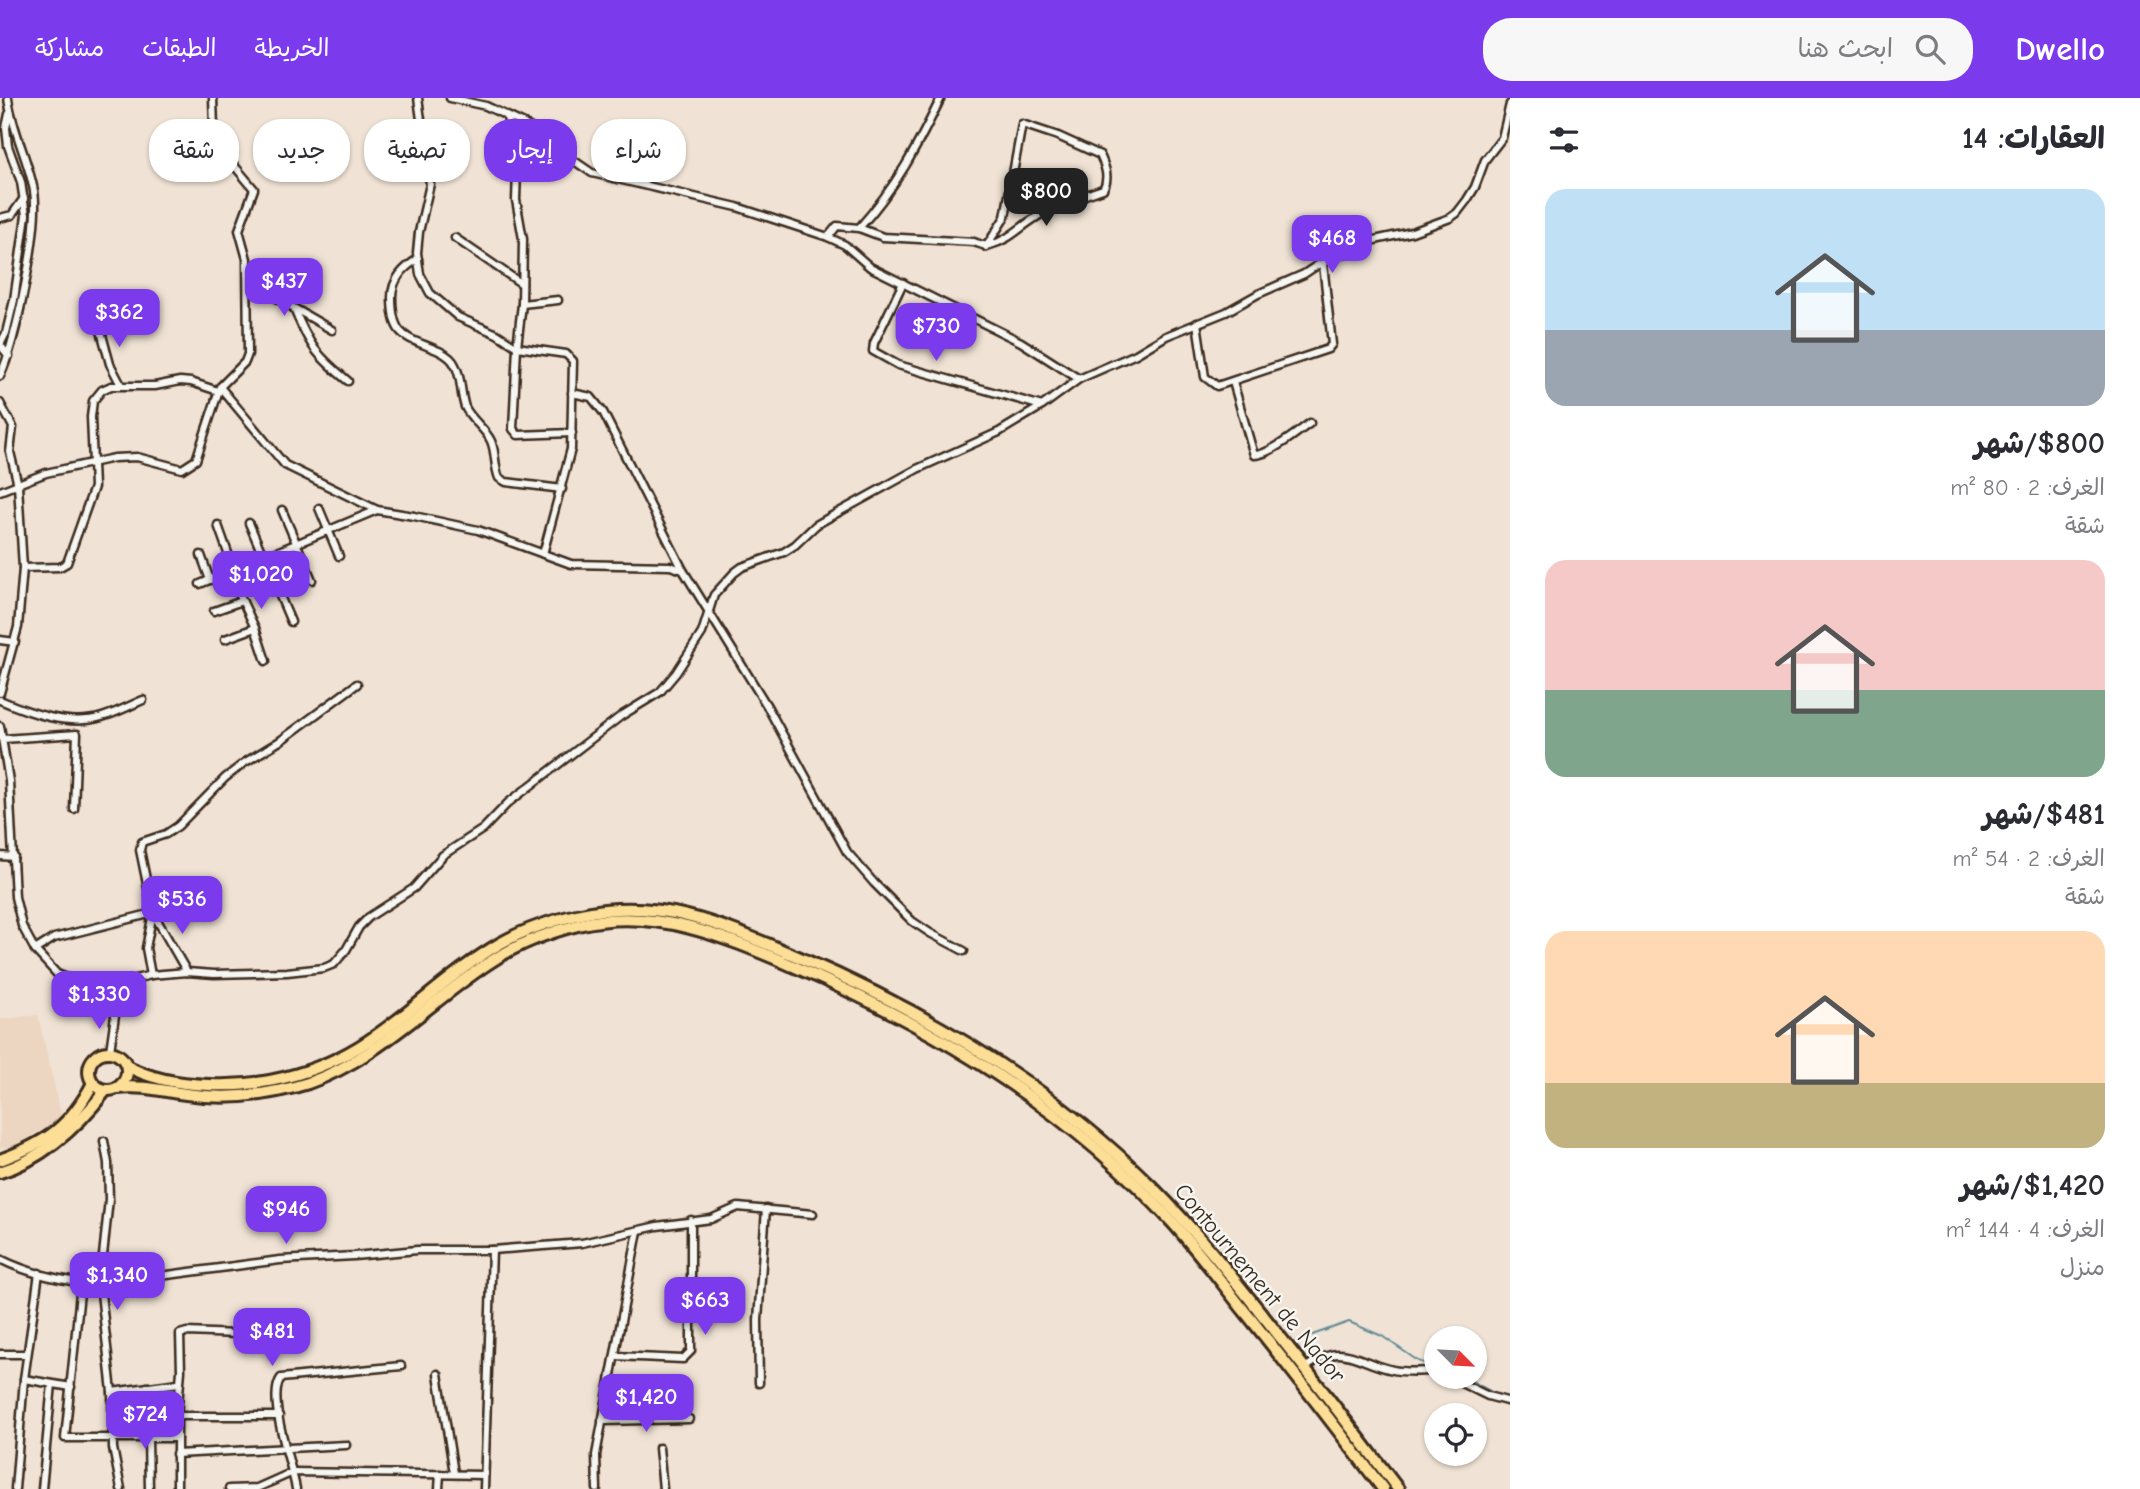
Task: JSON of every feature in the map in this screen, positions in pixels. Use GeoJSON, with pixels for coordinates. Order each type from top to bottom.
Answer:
{"type":"FeatureCollection","features":[{"type":"Feature","properties":{"kind":"highway","name":"Contournement de Nador"},"geometry":{"type":"LineString","coordinates":[[127,1066],[148,1076],[191,1085],[235,1085],[289,1077],[320,1067],[350,1052],[378,1035],[461,969],[503,942],[543,924],[586,913],[630,909],[673,912],[716,923],[839,975],[904,1007],[971,1045],[1034,1088],[1095,1135],[1152,1187],[1205,1243],[1298,1366],[1398,1489]]}},
{"type":"Feature","properties":{"kind":"highway","name":"Contournement de Nador"},"geometry":{"type":"LineString","coordinates":[[118,1087],[142,1086],[190,1095],[224,1097],[292,1088],[355,1062],[384,1043],[489,962],[539,937],[580,925],[610,920],[654,921],[694,928],[753,949],[877,1005],[965,1054],[1028,1096],[1088,1143],[1172,1222],[1298,1366],[1383,1489]]}},
{"type":"Feature","properties":{"kind":"highway"},"geometry":{"type":"LineString","coordinates":[[0,1172],[21,1164],[54,1144],[106,1090],[118,1087],[124,1082],[127,1066],[124,1059],[110,1051],[94,1058],[89,1074],[93,1083],[106,1090]]}},
{"type":"Feature","properties":{"kind":"highway"},"geometry":{"type":"LineString","coordinates":[[0,1160],[35,1147],[64,1124],[81,1104],[93,1083]]}},
{"type":"Feature","properties":{"kind":"street"},"geometry":{"type":"LineString","coordinates":[[0,491],[46,473],[93,461],[136,457],[176,468],[187,468],[201,451],[219,389],[247,358],[247,259],[239,229],[254,189],[222,151],[214,128],[213,98]]}},
{"type":"Feature","properties":{"kind":"street"},"geometry":{"type":"LineString","coordinates":[[418,98],[430,184],[417,249],[421,274],[430,293],[458,317],[497,334],[517,347],[570,356],[573,361],[571,449],[543,554]]}},
{"type":"Feature","properties":{"kind":"street"},"geometry":{"type":"LineString","coordinates":[[450,98],[486,106],[524,124],[561,145],[573,160],[592,173],[737,207],[828,237],[845,245],[870,267],[1021,342],[1079,379]]}},
{"type":"Feature","properties":{"kind":"street"},"geometry":{"type":"LineString","coordinates":[[859,228],[898,180],[940,98]]}},
{"type":"Feature","properties":{"kind":"street"},"geometry":{"type":"LineString","coordinates":[[0,376],[9,356],[25,283],[36,208],[31,178],[7,99]]}},
{"type":"Feature","properties":{"kind":"street"},"geometry":{"type":"LineString","coordinates":[[110,1051],[117,991],[128,981],[151,975],[187,972],[287,972],[324,968],[334,964],[369,917],[414,888],[443,855],[483,829],[508,803],[621,716],[660,692],[702,633],[714,595],[742,567],[784,552],[816,525],[917,469],[999,432],[1079,379],[1226,312],[1370,241],[1412,232],[1457,214],[1475,187],[1485,160],[1502,138],[1510,104]]}},
{"type":"Feature","properties":{"kind":"street"},"geometry":{"type":"LineString","coordinates":[[9,356],[0,345],[6,333],[14,300],[26,215],[21,182],[8,146],[6,128],[10,113]]}},
{"type":"Feature","properties":{"kind":"street"},"geometry":{"type":"LineString","coordinates":[[507,117],[523,239],[514,433],[572,433]]}},
{"type":"Feature","properties":{"kind":"street"},"geometry":{"type":"LineString","coordinates":[[828,237],[837,226],[859,228],[883,237],[974,242],[986,247],[1004,240],[1033,219],[1072,202],[1077,197],[1103,189],[1107,183],[1105,166],[1100,155],[1058,136],[1022,124],[1005,217],[986,247]]}},
{"type":"Feature","properties":{"kind":"street"},"geometry":{"type":"LineString","coordinates":[[0,218],[12,215],[24,198]]}},
{"type":"Feature","properties":{"kind":"street"},"geometry":{"type":"LineString","coordinates":[[455,237],[522,284]]}},
{"type":"Feature","properties":{"kind":"street"},"geometry":{"type":"LineString","coordinates":[[418,259],[404,269],[395,281],[392,292],[393,321],[396,328],[402,335],[453,360],[466,408],[488,435],[493,446],[499,478],[506,482],[562,489]]}},
{"type":"Feature","properties":{"kind":"street"},"geometry":{"type":"LineString","coordinates":[[1197,323],[1205,377],[1217,386],[1331,347],[1323,264]]}},
{"type":"Feature","properties":{"kind":"street"},"geometry":{"type":"LineString","coordinates":[[248,282],[332,330]]}},
{"type":"Feature","properties":{"kind":"street"},"geometry":{"type":"LineString","coordinates":[[903,283],[874,343],[873,351],[898,365],[1042,406]]}},
{"type":"Feature","properties":{"kind":"street"},"geometry":{"type":"LineString","coordinates":[[522,304],[558,300]]}},
{"type":"Feature","properties":{"kind":"street"},"geometry":{"type":"LineString","coordinates":[[293,307],[319,357],[348,381]]}},
{"type":"Feature","properties":{"kind":"street"},"geometry":{"type":"LineString","coordinates":[[98,320],[110,364],[121,386]]}},
{"type":"Feature","properties":{"kind":"street"},"geometry":{"type":"LineString","coordinates":[[23,568],[60,567],[67,563],[94,490],[91,417],[93,401],[102,390],[111,386],[133,388],[180,381],[219,389],[285,465],[377,510],[478,530],[570,564],[670,566],[683,570]]}},
{"type":"Feature","properties":{"kind":"street"},"geometry":{"type":"LineString","coordinates":[[1233,382],[1254,455],[1260,456],[1310,423]]}},
{"type":"Feature","properties":{"kind":"street"},"geometry":{"type":"LineString","coordinates":[[572,393],[591,397],[603,412],[683,570],[786,740],[847,852],[873,883],[912,920],[964,951]]}},
{"type":"Feature","properties":{"kind":"street"},"geometry":{"type":"LineString","coordinates":[[0,403],[13,427],[10,452],[18,485],[23,568],[22,599],[15,642],[0,693]]}},
{"type":"Feature","properties":{"kind":"street"},"geometry":{"type":"LineString","coordinates":[[318,508],[339,556]]}},
{"type":"Feature","properties":{"kind":"street"},"geometry":{"type":"LineString","coordinates":[[282,510],[312,580]]}},
{"type":"Feature","properties":{"kind":"street"},"geometry":{"type":"LineString","coordinates":[[200,584],[377,510]]}},
{"type":"Feature","properties":{"kind":"street"},"geometry":{"type":"LineString","coordinates":[[249,523],[291,622]]}},
{"type":"Feature","properties":{"kind":"street"},"geometry":{"type":"LineString","coordinates":[[218,525],[242,601],[266,661]]}},
{"type":"Feature","properties":{"kind":"street"},"geometry":{"type":"LineString","coordinates":[[201,555],[210,580]]}},
{"type":"Feature","properties":{"kind":"street"},"geometry":{"type":"LineString","coordinates":[[214,611],[242,601]]}},
{"type":"Feature","properties":{"kind":"street"},"geometry":{"type":"LineString","coordinates":[[225,639],[254,628]]}},
{"type":"Feature","properties":{"kind":"street"},"geometry":{"type":"LineString","coordinates":[[0,640],[15,642]]}},
{"type":"Feature","properties":{"kind":"street"},"geometry":{"type":"LineString","coordinates":[[187,972],[153,913],[140,850],[142,842],[166,834],[178,826],[225,778],[356,684]]}},
{"type":"Feature","properties":{"kind":"street"},"geometry":{"type":"LineString","coordinates":[[0,700],[41,715],[82,720],[103,717],[143,701]]}},
{"type":"Feature","properties":{"kind":"street"},"geometry":{"type":"LineString","coordinates":[[0,726],[9,780],[18,915],[35,950],[53,971],[68,979],[117,991]]}},
{"type":"Feature","properties":{"kind":"street"},"geometry":{"type":"LineString","coordinates":[[3,739],[77,734],[74,809]]}},
{"type":"Feature","properties":{"kind":"street"},"geometry":{"type":"LineString","coordinates":[[0,856],[14,857]]}},
{"type":"Feature","properties":{"kind":"street"},"geometry":{"type":"LineString","coordinates":[[35,950],[54,938],[153,913]]}},
{"type":"Feature","properties":{"kind":"street"},"geometry":{"type":"LineString","coordinates":[[151,975],[146,948],[153,913]]}},
{"type":"Feature","properties":{"kind":"street"},"geometry":{"type":"LineString","coordinates":[[104,1141],[109,1199],[100,1284],[112,1392],[113,1439],[121,1489]]}},
{"type":"Feature","properties":{"kind":"street"},"geometry":{"type":"LineString","coordinates":[[0,1259],[15,1267],[39,1273],[80,1283],[100,1284],[280,1260],[417,1250],[492,1250],[583,1243],[691,1220],[717,1218],[738,1207],[813,1214]]}},
{"type":"Feature","properties":{"kind":"street"},"geometry":{"type":"LineString","coordinates":[[759,1383],[758,1320],[766,1209]]}},
{"type":"Feature","properties":{"kind":"street"},"geometry":{"type":"LineString","coordinates":[[615,1356],[683,1359],[691,1351],[691,1220]]}},
{"type":"Feature","properties":{"kind":"street"},"geometry":{"type":"LineString","coordinates":[[597,1489],[596,1455],[638,1231]]}},
{"type":"Feature","properties":{"kind":"street"},"geometry":{"type":"LineString","coordinates":[[484,1489],[492,1250]]}},
{"type":"Feature","properties":{"kind":"street"},"geometry":{"type":"LineString","coordinates":[[15,1489],[24,1379],[39,1273]]}},
{"type":"Feature","properties":{"kind":"street"},"geometry":{"type":"LineString","coordinates":[[65,1438],[80,1283]]}},
{"type":"Feature","properties":{"kind":"street"},"geometry":{"type":"LineString","coordinates":[[177,1489],[181,1333],[237,1334]]}},
{"type":"Feature","properties":{"kind":"street"},"geometry":{"type":"LineString","coordinates":[[1298,1366],[1321,1356],[1341,1353],[1390,1369],[1424,1372]]}},
{"type":"Feature","properties":{"kind":"street"},"geometry":{"type":"LineString","coordinates":[[0,1364],[1,1354],[27,1354]]}},
{"type":"Feature","properties":{"kind":"street"},"geometry":{"type":"LineString","coordinates":[[296,1489],[279,1416],[276,1390],[281,1378],[401,1366]]}},
{"type":"Feature","properties":{"kind":"street"},"geometry":{"type":"LineString","coordinates":[[438,1374],[454,1473]]}},
{"type":"Feature","properties":{"kind":"street"},"geometry":{"type":"LineString","coordinates":[[24,1379],[71,1387]]}},
{"type":"Feature","properties":{"kind":"street"},"geometry":{"type":"LineString","coordinates":[[112,1392],[178,1383]]}},
{"type":"Feature","properties":{"kind":"street"},"geometry":{"type":"LineString","coordinates":[[42,1489],[52,1384]]}},
{"type":"Feature","properties":{"kind":"street"},"geometry":{"type":"LineString","coordinates":[[147,1387],[149,1489]]}},
{"type":"Feature","properties":{"kind":"street"},"geometry":{"type":"LineString","coordinates":[[1475,1390],[1510,1402]]}},
{"type":"Feature","properties":{"kind":"street"},"geometry":{"type":"LineString","coordinates":[[177,1416],[279,1416]]}},
{"type":"Feature","properties":{"kind":"street"},"geometry":{"type":"LineString","coordinates":[[602,1421],[689,1419]]}},
{"type":"Feature","properties":{"kind":"street"},"geometry":{"type":"LineString","coordinates":[[48,1438],[177,1438]]}},
{"type":"Feature","properties":{"kind":"street"},"geometry":{"type":"LineString","coordinates":[[176,1454],[346,1444]]}},
{"type":"Feature","properties":{"kind":"street"},"geometry":{"type":"LineString","coordinates":[[659,1448],[663,1489]]}},
{"type":"Feature","properties":{"kind":"street"},"geometry":{"type":"LineString","coordinates":[[229,1489],[257,1488],[293,1472],[484,1475]]}},
{"type":"Feature","properties":{"kind":"street"},"geometry":{"type":"LineString","coordinates":[[439,1489],[440,1474]]}},
{"type":"Feature","properties":{"kind":"shaded area"},"geometry":{"type":"Polygon","coordinates":[[[38,1015],[62,1118],[13,1147],[0,1148],[0,1019],[38,1015]]]}},
{"type":"Feature","properties":{"kind":"waterway"},"geometry":{"type":"LineString","coordinates":[[1301,1339],[1349,1322],[1382,1336],[1424,1363]]}},
{"type":"Feature","properties":{"kind":"waterway"},"geometry":{"type":"LineString","coordinates":[[1488,1390],[1499,1396]]}}]}
